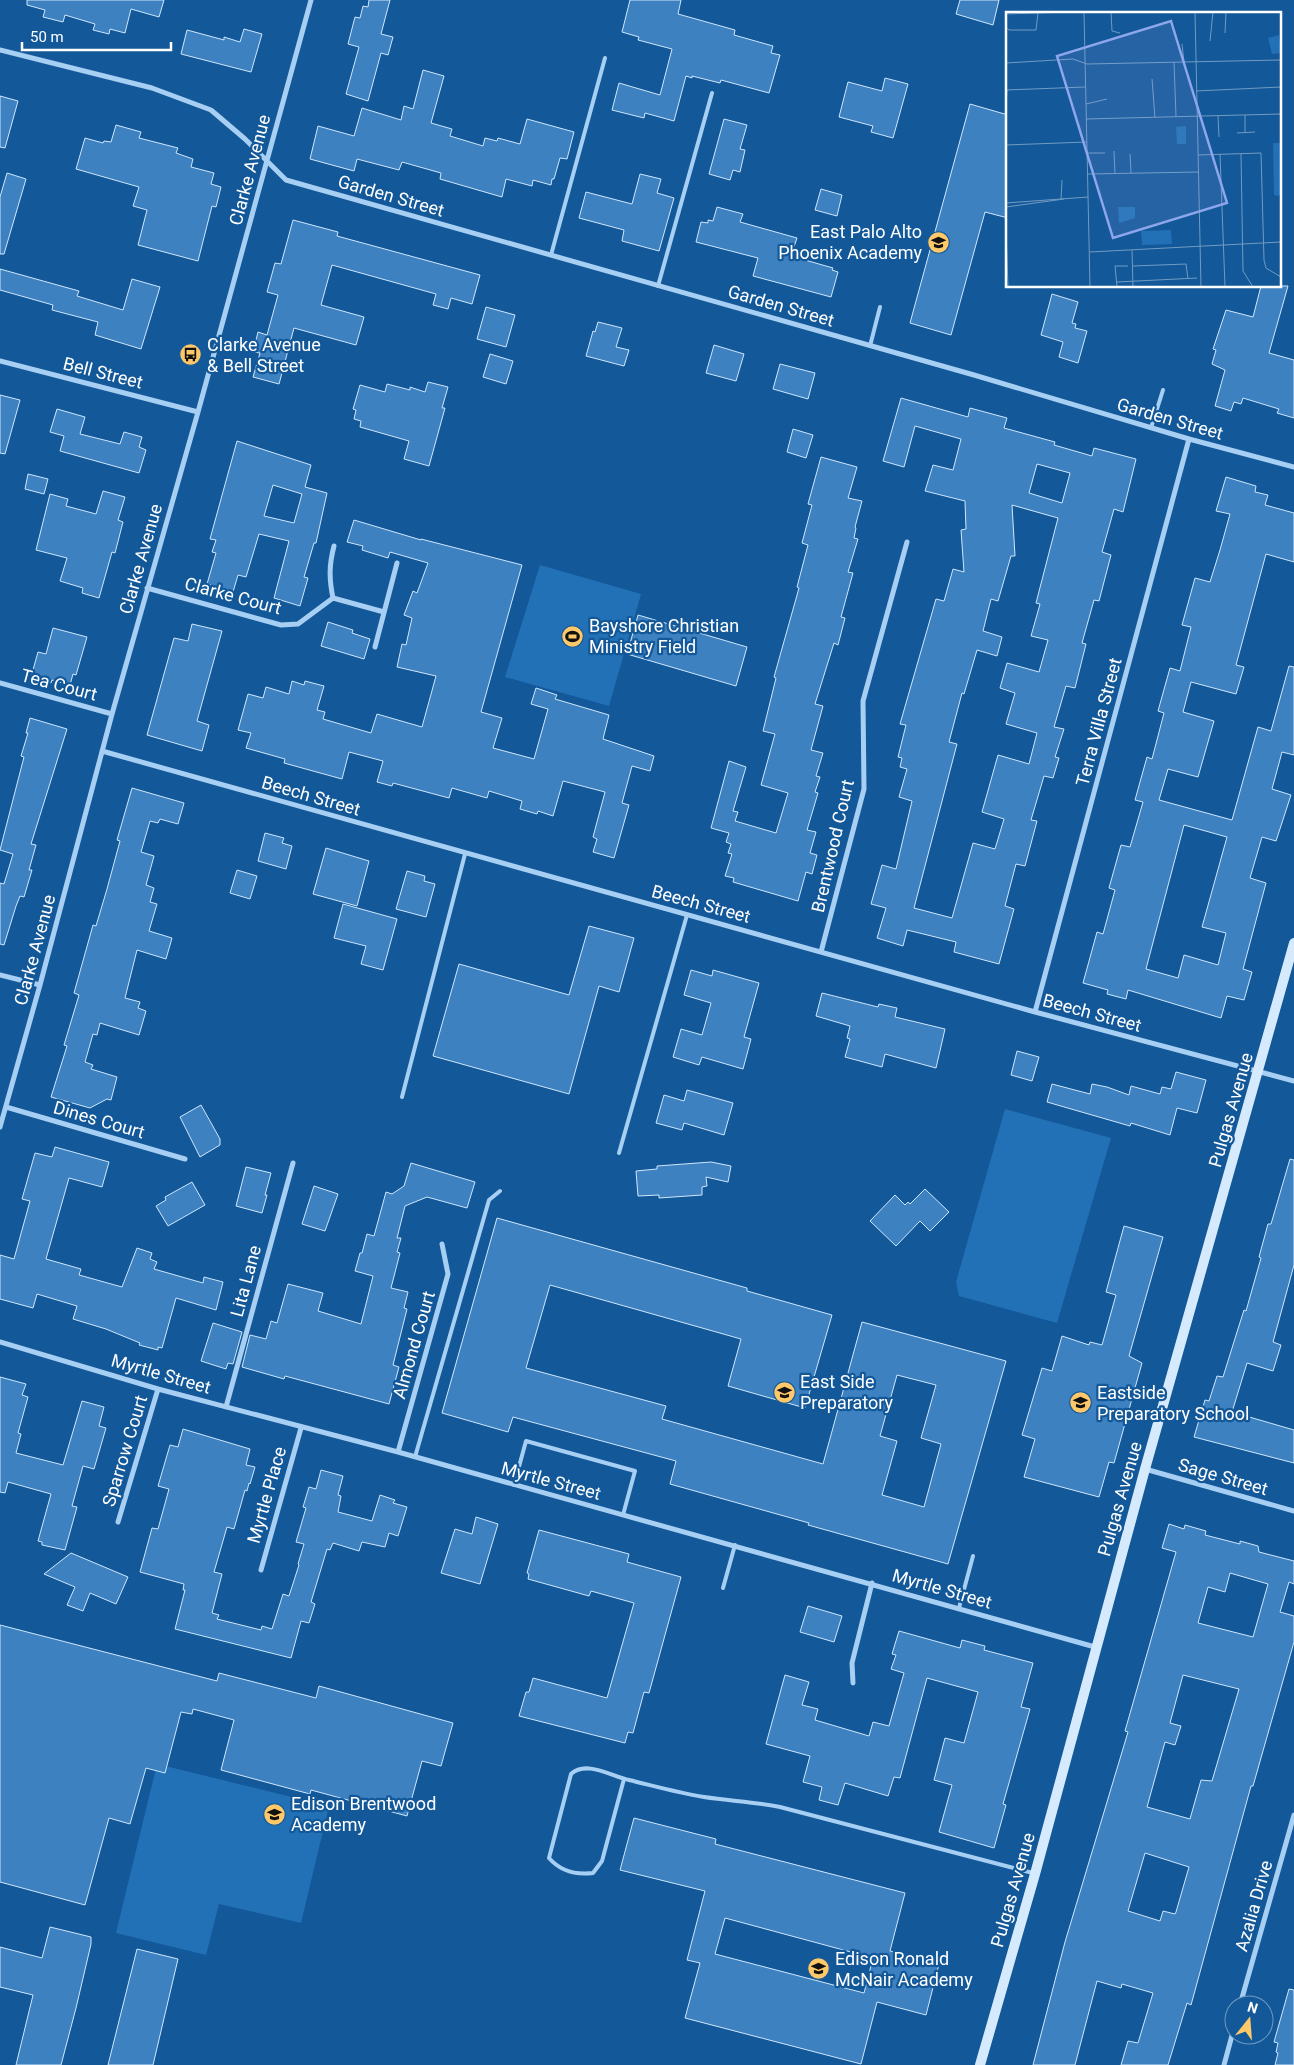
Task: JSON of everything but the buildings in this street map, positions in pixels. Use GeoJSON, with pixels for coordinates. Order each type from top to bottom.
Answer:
{"type":"FeatureCollection","features":[{"type":"Feature","properties":{"kind":"street","name":"Clarke Avenue"},"geometry":{"type":"LineString","coordinates":[[0,1127],[112,714],[198,412],[311,0]]}},
{"type":"Feature","properties":{"kind":"street","name":"Garden Street"},"geometry":{"type":"LineString","coordinates":[[0,50],[152,88],[211,110],[286,180],[1189,439],[1294,466]]}},
{"type":"Feature","properties":{"kind":"street","name":"Bell Street"},"geometry":{"type":"LineString","coordinates":[[0,361],[198,412]]}},
{"type":"Feature","properties":{"kind":"street","name":"Terra Villa Street"},"geometry":{"type":"LineString","coordinates":[[1035,1012],[1189,439]]}},
{"type":"Feature","properties":{"kind":"street","name":"Brentwood Court"},"geometry":{"type":"LineString","coordinates":[[821,952],[864,789],[863,701],[907,542]]}},
{"type":"Feature","properties":{"kind":"street"},"geometry":{"type":"LineString","coordinates":[[334,546],[328,577],[333,598],[384,612]]}},
{"type":"Feature","properties":{"kind":"street"},"geometry":{"type":"LineString","coordinates":[[375,647],[397,563]]}},
{"type":"Feature","properties":{"kind":"street","name":"Clarke Court"},"geometry":{"type":"LineString","coordinates":[[147,588],[282,625],[298,624],[333,598]]}},
{"type":"Feature","properties":{"kind":"street","name":"Tea Court"},"geometry":{"type":"LineString","coordinates":[[0,683],[112,714]]}},
{"type":"Feature","properties":{"kind":"street","name":"Beech Street"},"geometry":{"type":"LineString","coordinates":[[102,752],[1035,1012],[1294,1081]]}},
{"type":"Feature","properties":{"kind":"street","name":"Pulgas Avenue"},"geometry":{"type":"LineString","coordinates":[[980,2065],[1035,1874],[1095,1647],[1294,943]]}},
{"type":"Feature","properties":{"kind":"street"},"geometry":{"type":"LineString","coordinates":[[0,975],[40,985]]}},
{"type":"Feature","properties":{"kind":"street","name":"Dines Court"},"geometry":{"type":"LineString","coordinates":[[6,1107],[185,1159]]}},
{"type":"Feature","properties":{"kind":"street","name":"Lita Lane"},"geometry":{"type":"LineString","coordinates":[[226,1407],[293,1163]]}},
{"type":"Feature","properties":{"kind":"street","name":"Almond Court"},"geometry":{"type":"LineString","coordinates":[[398,1452],[448,1274],[442,1244]]}},
{"type":"Feature","properties":{"kind":"street","name":"Myrtle Street"},"geometry":{"type":"LineString","coordinates":[[0,1342],[158,1389],[398,1452],[872,1583],[1095,1647]]}},
{"type":"Feature","properties":{"kind":"street","name":"Sparrow Court"},"geometry":{"type":"LineString","coordinates":[[118,1522],[158,1389]]}},
{"type":"Feature","properties":{"kind":"street","name":"Myrtle Place"},"geometry":{"type":"LineString","coordinates":[[260,1570],[301,1428]]}},
{"type":"Feature","properties":{"kind":"street","name":"Sage Street"},"geometry":{"type":"LineString","coordinates":[[1145,1469],[1294,1512]]}},
{"type":"Feature","properties":{"kind":"street"},"geometry":{"type":"LineString","coordinates":[[853,1683],[852,1663],[872,1583]]}},
{"type":"Feature","properties":{"kind":"street","name":"Azalia Drive"},"geometry":{"type":"LineString","coordinates":[[1243,1995],[1294,1815]]}},
{"type":"Feature","properties":{"kind":"street"},"geometry":{"type":"LineString","coordinates":[[1224,2065],[1229,2045]]}},
{"type":"Feature","properties":{"kind":"lane"},"geometry":{"type":"LineString","coordinates":[[551,255],[605,58]]}},
{"type":"Feature","properties":{"kind":"lane"},"geometry":{"type":"LineString","coordinates":[[658,286],[712,92]]}},
{"type":"Feature","properties":{"kind":"lane"},"geometry":{"type":"LineString","coordinates":[[870,346],[880,307]]}},
{"type":"Feature","properties":{"kind":"lane"},"geometry":{"type":"LineString","coordinates":[[1151,428],[1163,390]]}},
{"type":"Feature","properties":{"kind":"lane"},"geometry":{"type":"LineString","coordinates":[[402,1097],[465,854]]}},
{"type":"Feature","properties":{"kind":"lane"},"geometry":{"type":"LineString","coordinates":[[619,1153],[687,915]]}},
{"type":"Feature","properties":{"kind":"lane"},"geometry":{"type":"LineString","coordinates":[[415,1457],[489,1200],[500,1191]]}},
{"type":"Feature","properties":{"kind":"lane"},"geometry":{"type":"LineString","coordinates":[[514,1485],[526,1441],[571,1453],[635,1471],[623,1515]]}},
{"type":"Feature","properties":{"kind":"lane"},"geometry":{"type":"LineString","coordinates":[[723,1588],[735,1545]]}},
{"type":"Feature","properties":{"kind":"lane"},"geometry":{"type":"LineString","coordinates":[[959,1608],[973,1556]]}},
{"type":"Feature","properties":{"kind":"lane"},"geometry":{"type":"LineString","coordinates":[[624,1779],[602,1861],[593,1873],[568,1872],[556,1866],[549,1858],[571,1774],[578,1768],[585,1767],[624,1779],[703,1797],[758,1802],[1035,1874]]}},
{"type":"Feature","properties":{"kind":"shaded area","name":"Bayshore Christian Ministry Field"},"geometry":{"type":"Polygon","coordinates":[[[540,565],[641,594],[609,706],[505,677],[540,565]]]}},
{"type":"Feature","properties":{"kind":"shaded area"},"geometry":{"type":"Polygon","coordinates":[[[1005,1109],[1111,1138],[1057,1323],[959,1296],[956,1282],[1005,1109]]]}},
{"type":"Feature","properties":{"kind":"shaded area"},"geometry":{"type":"Polygon","coordinates":[[[157,1764],[329,1806],[301,1923],[219,1904],[206,1955],[116,1933],[157,1764]]]}},
{"type":"Feature","properties":{"kind":"place","name":"East Palo Alto Phoenix Academy"},"geometry":{"type":"Point","coordinates":[938,242]}},
{"type":"Feature","properties":{"kind":"place","name":"Clarke Avenue & Bell Street"},"geometry":{"type":"Point","coordinates":[191,355]}},
{"type":"Feature","properties":{"kind":"place","name":"Bayshore Christian Ministry Field"},"geometry":{"type":"Point","coordinates":[573,636]}},
{"type":"Feature","properties":{"kind":"place","name":"East Side Preparatory"},"geometry":{"type":"Point","coordinates":[784,1392]}},
{"type":"Feature","properties":{"kind":"place","name":"Eastside Preparatory School"},"geometry":{"type":"Point","coordinates":[1081,1403]}},
{"type":"Feature","properties":{"kind":"place","name":"Edison Brentwood Academy"},"geometry":{"type":"Point","coordinates":[275,1814]}},
{"type":"Feature","properties":{"kind":"place","name":"Edison Ronald McNair Academy"},"geometry":{"type":"Point","coordinates":[819,1969]}}]}
